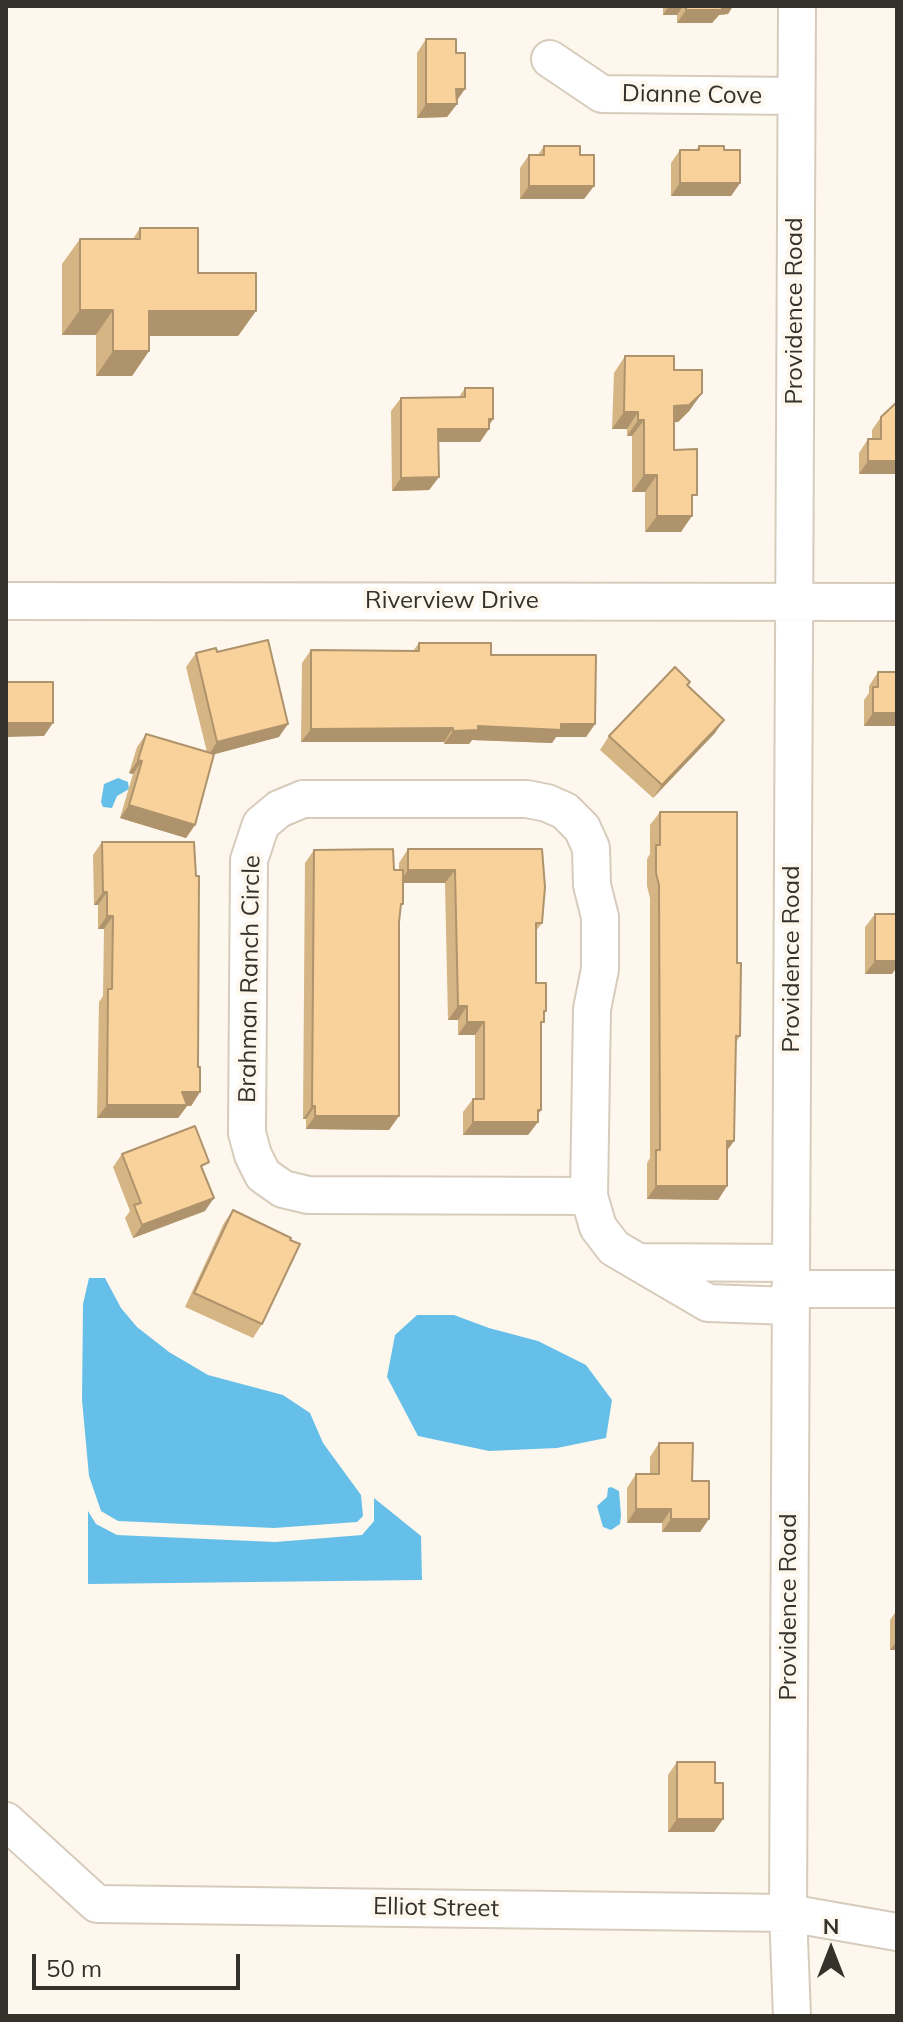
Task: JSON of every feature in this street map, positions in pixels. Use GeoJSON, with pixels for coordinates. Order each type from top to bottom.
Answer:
{"type":"FeatureCollection","features":[{"type":"Feature","properties":{"kind":"street","name":"Providence Road"},"geometry":{"type":"LineString","coordinates":[[792,2016],[788,1913],[797,6]]}},
{"type":"Feature","properties":{"kind":"street","name":"Dianne Cove"},"geometry":{"type":"LineString","coordinates":[[550,59],[602,94],[796,96]]}},
{"type":"Feature","properties":{"kind":"street","name":"Riverview Drive"},"geometry":{"type":"LineString","coordinates":[[6,601],[897,602]]}},
{"type":"Feature","properties":{"kind":"street","name":"Brahman Ranch Circle"},"geometry":{"type":"LineString","coordinates":[[589,1196],[308,1195],[283,1189],[263,1175],[247,1133],[249,860],[261,824],[279,809],[303,799],[527,799],[565,811],[582,828],[591,848],[592,885],[600,917],[600,969],[592,1009],[589,1196],[598,1227],[614,1248],[639,1262],[790,1286],[897,1289]]}},
{"type":"Feature","properties":{"kind":"street","name":"Elliot Street"},"geometry":{"type":"LineString","coordinates":[[6,1821],[97,1904],[788,1913],[897,1932]]}},
{"type":"Feature","properties":{"kind":"water"},"geometry":{"type":"Polygon","coordinates":[[[118,778],[128,782],[129,789],[117,796],[112,808],[103,807],[104,784],[118,778]]]}},
{"type":"Feature","properties":{"kind":"water"},"geometry":{"type":"Polygon","coordinates":[[[89,1278],[105,1278],[121,1308],[137,1327],[169,1352],[208,1375],[283,1395],[310,1413],[323,1443],[361,1495],[363,1516],[357,1522],[274,1528],[118,1521],[101,1511],[89,1476],[82,1400],[83,1304],[89,1278]]]}},
{"type":"Feature","properties":{"kind":"water"},"geometry":{"type":"Polygon","coordinates":[[[417,1315],[454,1315],[538,1341],[586,1365],[612,1400],[606,1438],[557,1448],[489,1451],[418,1436],[387,1377],[395,1335],[417,1315]]]}},
{"type":"Feature","properties":{"kind":"water"},"geometry":{"type":"Polygon","coordinates":[[[608,1488],[619,1491],[621,1515],[620,1524],[611,1530],[603,1527],[597,1506],[607,1497],[608,1488]]]}},
{"type":"Feature","properties":{"kind":"water"},"geometry":{"type":"Polygon","coordinates":[[[374,1498],[421,1536],[422,1580],[88,1584],[88,1511],[96,1524],[117,1535],[275,1542],[362,1535],[374,1521],[374,1498]]]}},
{"type":"Feature","properties":{"kind":"building"},"geometry":{"type":"Polygon","coordinates":[[[686,6],[722,6],[722,10],[686,10],[686,6]]]}},
{"type":"Feature","properties":{"kind":"building"},"geometry":{"type":"Polygon","coordinates":[[[426,39],[456,39],[456,53],[465,53],[465,89],[456,89],[457,104],[426,104],[426,39]]]}},
{"type":"Feature","properties":{"kind":"building"},"geometry":{"type":"Polygon","coordinates":[[[544,146],[580,146],[580,155],[594,155],[594,186],[529,186],[529,155],[544,155],[544,146]]]}},
{"type":"Feature","properties":{"kind":"building"},"geometry":{"type":"Polygon","coordinates":[[[699,146],[724,146],[724,150],[740,150],[740,183],[680,183],[680,150],[699,150],[699,146]]]}},
{"type":"Feature","properties":{"kind":"building"},"geometry":{"type":"Polygon","coordinates":[[[140,228],[198,228],[198,273],[256,273],[256,311],[149,311],[149,351],[113,351],[113,310],[80,310],[80,239],[140,239],[140,228]]]}},
{"type":"Feature","properties":{"kind":"building"},"geometry":{"type":"Polygon","coordinates":[[[625,356],[674,356],[674,370],[702,370],[702,393],[689,405],[674,406],[674,450],[697,449],[697,495],[692,495],[692,516],[657,516],[657,475],[644,475],[644,420],[638,420],[638,412],[624,412],[625,356]]]}},
{"type":"Feature","properties":{"kind":"building"},"geometry":{"type":"Polygon","coordinates":[[[465,388],[493,388],[493,419],[489,419],[489,429],[438,429],[439,477],[401,478],[401,398],[465,397],[465,388]]]}},
{"type":"Feature","properties":{"kind":"building"},"geometry":{"type":"Polygon","coordinates":[[[897,402],[897,461],[868,461],[868,439],[881,439],[881,417],[897,402]]]}},
{"type":"Feature","properties":{"kind":"building"},"geometry":{"type":"Polygon","coordinates":[[[268,640],[288,724],[217,742],[196,653],[216,648],[217,652],[268,640]]]}},
{"type":"Feature","properties":{"kind":"building"},"geometry":{"type":"Polygon","coordinates":[[[419,643],[491,643],[491,655],[596,655],[595,724],[561,724],[561,730],[478,726],[478,730],[453,731],[453,728],[311,729],[311,650],[419,651],[419,643]]]}},
{"type":"Feature","properties":{"kind":"building"},"geometry":{"type":"Polygon","coordinates":[[[675,667],[690,682],[687,685],[724,720],[662,785],[609,736],[675,667]]]}},
{"type":"Feature","properties":{"kind":"building"},"geometry":{"type":"Polygon","coordinates":[[[878,672],[897,672],[897,713],[873,713],[873,687],[878,687],[878,672]]]}},
{"type":"Feature","properties":{"kind":"building"},"geometry":{"type":"Polygon","coordinates":[[[6,682],[53,682],[53,723],[6,723],[6,682]]]}},
{"type":"Feature","properties":{"kind":"building"},"geometry":{"type":"Polygon","coordinates":[[[146,734],[214,754],[195,825],[129,805],[146,734]]]}},
{"type":"Feature","properties":{"kind":"building"},"geometry":{"type":"Polygon","coordinates":[[[660,812],[737,812],[740,1036],[736,1036],[734,1141],[727,1141],[727,1186],[656,1186],[656,1150],[660,1150],[659,885],[656,845],[660,845],[660,812]]]}},
{"type":"Feature","properties":{"kind":"building"},"geometry":{"type":"Polygon","coordinates":[[[102,842],[194,842],[196,876],[199,876],[200,1092],[182,1092],[187,1105],[107,1105],[108,989],[112,989],[113,916],[107,916],[107,892],[103,892],[102,842]]]}},
{"type":"Feature","properties":{"kind":"building"},"geometry":{"type":"Polygon","coordinates":[[[393,849],[394,870],[403,870],[403,904],[399,922],[399,1116],[315,1116],[315,1106],[312,1106],[314,850],[393,849]]]}},
{"type":"Feature","properties":{"kind":"building"},"geometry":{"type":"Polygon","coordinates":[[[408,849],[542,849],[545,887],[542,923],[536,923],[536,983],[546,983],[546,1011],[544,1022],[541,1022],[541,1110],[538,1110],[538,1122],[473,1122],[473,1099],[484,1099],[484,1022],[467,1022],[467,1006],[458,1006],[455,870],[408,870],[408,849]]]}},
{"type":"Feature","properties":{"kind":"building"},"geometry":{"type":"Polygon","coordinates":[[[875,914],[897,914],[897,961],[875,961],[875,914]]]}},
{"type":"Feature","properties":{"kind":"building"},"geometry":{"type":"Polygon","coordinates":[[[195,1126],[209,1162],[201,1166],[214,1198],[142,1225],[134,1205],[141,1203],[122,1154],[195,1126]]]}},
{"type":"Feature","properties":{"kind":"building"},"geometry":{"type":"Polygon","coordinates":[[[233,1210],[300,1244],[262,1324],[194,1293],[233,1210]]]}},
{"type":"Feature","properties":{"kind":"building"},"geometry":{"type":"Polygon","coordinates":[[[659,1443],[693,1443],[692,1481],[709,1481],[709,1519],[671,1519],[671,1509],[636,1509],[636,1474],[659,1474],[659,1443]]]}},
{"type":"Feature","properties":{"kind":"building"},"geometry":{"type":"Polygon","coordinates":[[[677,1762],[715,1762],[715,1783],[723,1783],[723,1819],[677,1819],[677,1762]]]}}]}
